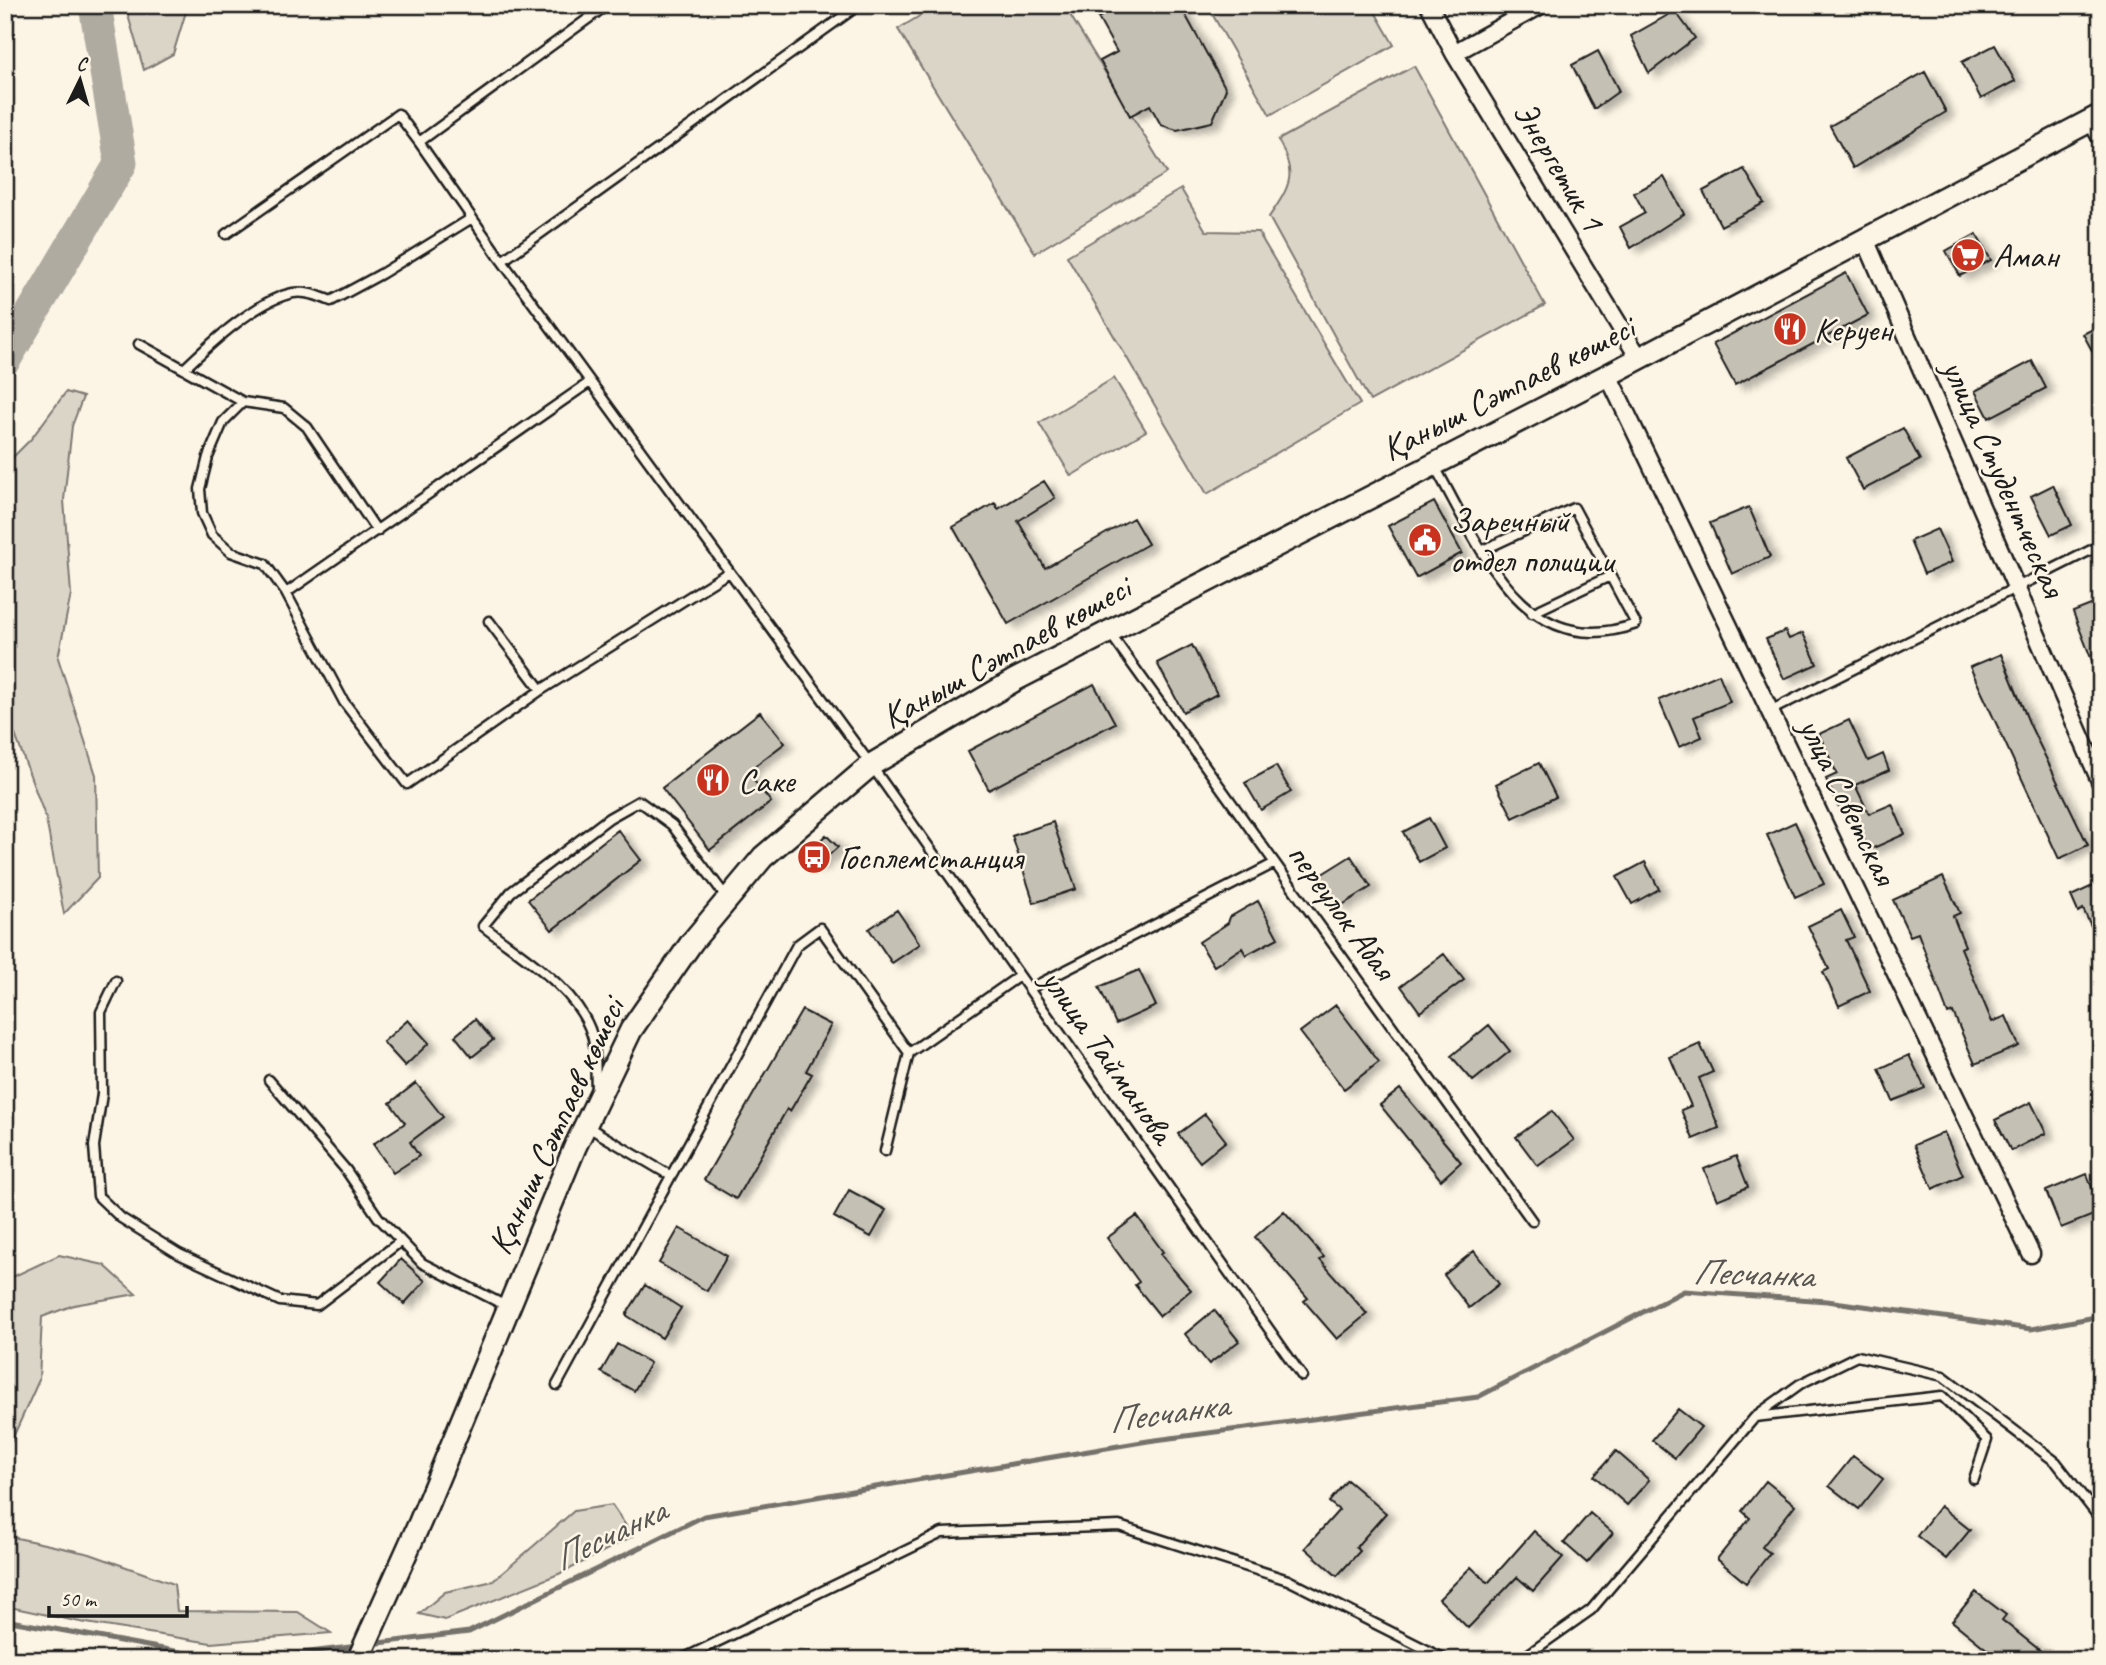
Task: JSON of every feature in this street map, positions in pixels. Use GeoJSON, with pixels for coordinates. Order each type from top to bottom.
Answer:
{"type":"FeatureCollection","features":[{"type":"Feature","properties":{"kind":"street","name":"Энергетик 1"},"geometry":{"type":"LineString","coordinates":[[1429,5],[1454,53],[1639,358]]}},
{"type":"Feature","properties":{"kind":"street"},"geometry":{"type":"LineString","coordinates":[[1454,53],[1542,5]]}},
{"type":"Feature","properties":{"kind":"street","name":"Қаныш Сәтпаев көшесі"},"geometry":{"type":"LineString","coordinates":[[358,1660],[420,1522],[585,1125],[631,1030],[692,942],[763,857],[871,765],[1015,680],[1608,375],[1865,239],[2098,124]]}},
{"type":"Feature","properties":{"kind":"street","name":"улица Студентческая"},"geometry":{"type":"LineString","coordinates":[[1865,239],[2101,783]]}},
{"type":"Feature","properties":{"kind":"street","name":"улца Советская"},"geometry":{"type":"LineString","coordinates":[[1608,375],[2031,1255]]}},
{"type":"Feature","properties":{"kind":"lane"},"geometry":{"type":"LineString","coordinates":[[419,142],[607,5]]}},
{"type":"Feature","properties":{"kind":"lane"},"geometry":{"type":"LineString","coordinates":[[502,261],[859,5]]}},
{"type":"Feature","properties":{"kind":"lane","name":"улица Тайманова"},"geometry":{"type":"LineString","coordinates":[[226,234],[398,114],[502,261],[871,765],[1302,1376]]}},
{"type":"Feature","properties":{"kind":"lane"},"geometry":{"type":"LineString","coordinates":[[184,369],[221,334],[256,311],[293,293],[310,293],[331,300],[381,274],[472,218]]}},
{"type":"Feature","properties":{"kind":"lane"},"geometry":{"type":"LineString","coordinates":[[139,344],[243,402],[285,408],[307,426],[377,531]]}},
{"type":"Feature","properties":{"kind":"lane"},"geometry":{"type":"LineString","coordinates":[[286,593],[590,382]]}},
{"type":"Feature","properties":{"kind":"lane"},"geometry":{"type":"LineString","coordinates":[[243,402],[223,422],[208,457],[201,489],[202,513],[212,535],[231,552],[254,557],[265,564],[286,593],[344,702],[407,784],[541,690],[729,572]]}},
{"type":"Feature","properties":{"kind":"lane"},"geometry":{"type":"LineString","coordinates":[[1433,465],[1483,550],[1514,595],[1532,613],[1549,624],[1587,634],[1615,632],[1636,624],[1574,508],[1483,550]]}},
{"type":"Feature","properties":{"kind":"lane"},"geometry":{"type":"LineString","coordinates":[[1770,712],[2101,545]]}},
{"type":"Feature","properties":{"kind":"lane"},"geometry":{"type":"LineString","coordinates":[[1532,613],[1610,576]]}},
{"type":"Feature","properties":{"kind":"lane"},"geometry":{"type":"LineString","coordinates":[[489,621],[541,690]]}},
{"type":"Feature","properties":{"kind":"lane","name":"переулок Абая"},"geometry":{"type":"LineString","coordinates":[[1109,632],[1532,1221]]}},
{"type":"Feature","properties":{"kind":"lane"},"geometry":{"type":"LineString","coordinates":[[596,1102],[593,1037],[582,1010],[553,981],[483,926],[511,892],[609,818],[639,801],[672,825],[728,899]]}},
{"type":"Feature","properties":{"kind":"lane"},"geometry":{"type":"LineString","coordinates":[[1029,989],[1275,863]]}},
{"type":"Feature","properties":{"kind":"lane"},"geometry":{"type":"LineString","coordinates":[[557,1385],[797,945],[820,928],[909,1053]]}},
{"type":"Feature","properties":{"kind":"lane"},"geometry":{"type":"LineString","coordinates":[[885,1151],[909,1053],[1019,975]]}},
{"type":"Feature","properties":{"kind":"lane"},"geometry":{"type":"LineString","coordinates":[[116,981],[101,1012],[102,1094],[94,1146],[97,1196],[121,1218],[179,1254],[280,1301],[317,1305],[401,1241]]}},
{"type":"Feature","properties":{"kind":"lane"},"geometry":{"type":"LineString","coordinates":[[269,1080],[346,1170],[378,1217],[422,1263],[509,1307]]}},
{"type":"Feature","properties":{"kind":"lane"},"geometry":{"type":"LineString","coordinates":[[585,1125],[671,1176]]}},
{"type":"Feature","properties":{"kind":"lane"},"geometry":{"type":"LineString","coordinates":[[1520,1660],[1591,1610],[1755,1417],[1800,1384],[1857,1356],[1943,1376],[2056,1462],[2101,1520]]}},
{"type":"Feature","properties":{"kind":"lane"},"geometry":{"type":"LineString","coordinates":[[1755,1417],[1942,1396],[1987,1440],[1974,1479]]}},
{"type":"Feature","properties":{"kind":"lane"},"geometry":{"type":"LineString","coordinates":[[680,1660],[942,1533],[1119,1527],[1288,1580],[1447,1660]]}},
{"type":"Feature","properties":{"kind":"shaded area"},"geometry":{"type":"Polygon","coordinates":[[[125,5],[188,5],[173,54],[144,70],[125,5]]]}},
{"type":"Feature","properties":{"kind":"shaded area"},"geometry":{"type":"Polygon","coordinates":[[[938,5],[1064,5],[1167,173],[1035,253],[898,29],[938,5]]]}},
{"type":"Feature","properties":{"kind":"shaded area"},"geometry":{"type":"Polygon","coordinates":[[[1207,5],[1371,5],[1394,45],[1270,115],[1207,5]]]}},
{"type":"Feature","properties":{"kind":"shaded area"},"geometry":{"type":"Polygon","coordinates":[[[1414,66],[1545,305],[1370,401],[1269,217],[1289,180],[1288,162],[1278,140],[1414,66]]]}},
{"type":"Feature","properties":{"kind":"shaded area"},"geometry":{"type":"Polygon","coordinates":[[[1181,189],[1206,231],[1258,232],[1360,404],[1207,494],[1067,256],[1181,189]]]}},
{"type":"Feature","properties":{"kind":"shaded area"},"geometry":{"type":"Polygon","coordinates":[[[1114,378],[1146,431],[1071,476],[1039,423],[1114,378]]]}},
{"type":"Feature","properties":{"kind":"shaded area"},"geometry":{"type":"Polygon","coordinates":[[[66,392],[83,397],[72,426],[64,500],[71,594],[58,658],[96,775],[98,878],[64,914],[46,819],[5,707],[5,465],[31,439],[66,392]]]}},
{"type":"Feature","properties":{"kind":"shaded area"},"geometry":{"type":"Polygon","coordinates":[[[59,1255],[104,1265],[136,1294],[74,1305],[42,1317],[39,1380],[5,1455],[5,1297],[8,1279],[59,1255]]]}},
{"type":"Feature","properties":{"kind":"shaded area"},"geometry":{"type":"Polygon","coordinates":[[[612,1505],[633,1536],[566,1571],[445,1620],[419,1614],[445,1592],[493,1581],[574,1511],[612,1505]]]}},
{"type":"Feature","properties":{"kind":"shaded area"},"geometry":{"type":"Polygon","coordinates":[[[5,1533],[8,1536],[90,1554],[174,1584],[177,1611],[298,1612],[331,1633],[211,1643],[80,1622],[5,1606],[5,1533]]]}},
{"type":"Feature","properties":{"kind":"building"},"geometry":{"type":"Polygon","coordinates":[[[1121,5],[1180,5],[1226,89],[1212,122],[1177,130],[1161,125],[1150,105],[1130,116],[1100,61],[1117,52],[1098,18],[1121,5]]]}},
{"type":"Feature","properties":{"kind":"building"},"geometry":{"type":"Polygon","coordinates":[[[1675,11],[1695,38],[1649,73],[1631,36],[1675,11]]]}},
{"type":"Feature","properties":{"kind":"building"},"geometry":{"type":"Polygon","coordinates":[[[1995,45],[2015,81],[1981,99],[1962,62],[1995,45]]]}},
{"type":"Feature","properties":{"kind":"building"},"geometry":{"type":"Polygon","coordinates":[[[1598,51],[1619,91],[1594,109],[1572,65],[1598,51]]]}},
{"type":"Feature","properties":{"kind":"building"},"geometry":{"type":"Polygon","coordinates":[[[1925,72],[1946,112],[1853,168],[1830,126],[1925,72]]]}},
{"type":"Feature","properties":{"kind":"building"},"geometry":{"type":"Polygon","coordinates":[[[1744,169],[1764,203],[1721,226],[1703,191],[1744,169]]]}},
{"type":"Feature","properties":{"kind":"building"},"geometry":{"type":"Polygon","coordinates":[[[1664,177],[1684,214],[1631,248],[1620,227],[1645,213],[1634,193],[1664,177]]]}},
{"type":"Feature","properties":{"kind":"building","name":"Аман"},"geometry":{"type":"Polygon","coordinates":[[[1976,234],[1991,260],[1960,276],[1946,251],[1976,234]]]}},
{"type":"Feature","properties":{"kind":"building","name":"Керуен"},"geometry":{"type":"Polygon","coordinates":[[[1846,273],[1868,315],[1735,385],[1713,344],[1846,273]]]}},
{"type":"Feature","properties":{"kind":"building"},"geometry":{"type":"Polygon","coordinates":[[[2101,325],[2101,367],[2083,334],[2101,325]]]}},
{"type":"Feature","properties":{"kind":"building"},"geometry":{"type":"Polygon","coordinates":[[[2032,361],[2046,388],[1989,418],[1975,391],[2032,361]]]}},
{"type":"Feature","properties":{"kind":"building"},"geometry":{"type":"Polygon","coordinates":[[[1903,428],[1920,460],[1863,490],[1846,458],[1903,428]]]}},
{"type":"Feature","properties":{"kind":"building"},"geometry":{"type":"Polygon","coordinates":[[[1044,481],[1055,498],[1018,521],[1045,568],[1133,518],[1148,544],[1008,624],[953,527],[995,503],[998,509],[1044,481]]]}},
{"type":"Feature","properties":{"kind":"building"},"geometry":{"type":"Polygon","coordinates":[[[2053,485],[2072,525],[2051,535],[2031,496],[2053,485]]]}},
{"type":"Feature","properties":{"kind":"building","name":"Заречный отдел полиции"},"geometry":{"type":"Polygon","coordinates":[[[1434,502],[1462,553],[1416,578],[1388,526],[1434,502]]]}},
{"type":"Feature","properties":{"kind":"building"},"geometry":{"type":"Polygon","coordinates":[[[1749,507],[1770,557],[1732,574],[1710,523],[1749,507]]]}},
{"type":"Feature","properties":{"kind":"building"},"geometry":{"type":"Polygon","coordinates":[[[1937,529],[1952,562],[1924,574],[1910,541],[1937,529]]]}},
{"type":"Feature","properties":{"kind":"building"},"geometry":{"type":"Polygon","coordinates":[[[2101,601],[2101,681],[2100,681],[2073,612],[2101,601]]]}},
{"type":"Feature","properties":{"kind":"building"},"geometry":{"type":"Polygon","coordinates":[[[1785,631],[1789,639],[1803,633],[1817,664],[1784,679],[1766,639],[1785,631]]]}},
{"type":"Feature","properties":{"kind":"building"},"geometry":{"type":"Polygon","coordinates":[[[1192,645],[1217,694],[1183,712],[1157,663],[1192,645]]]}},
{"type":"Feature","properties":{"kind":"building"},"geometry":{"type":"Polygon","coordinates":[[[2001,654],[2030,725],[2088,845],[2059,859],[1970,667],[2001,654]]]}},
{"type":"Feature","properties":{"kind":"building"},"geometry":{"type":"Polygon","coordinates":[[[1719,674],[1730,702],[1694,717],[1702,737],[1679,747],[1659,700],[1719,674]]]}},
{"type":"Feature","properties":{"kind":"building"},"geometry":{"type":"Polygon","coordinates":[[[1094,684],[1115,723],[989,790],[968,751],[1094,684]]]}},
{"type":"Feature","properties":{"kind":"building","name":"Саке"},"geometry":{"type":"Polygon","coordinates":[[[760,712],[785,743],[747,772],[771,802],[710,850],[662,788],[760,712]]]}},
{"type":"Feature","properties":{"kind":"building"},"geometry":{"type":"Polygon","coordinates":[[[1849,720],[1868,761],[1883,754],[1889,770],[1855,785],[1869,814],[1892,804],[1905,834],[1869,850],[1847,801],[1838,806],[1826,779],[1837,774],[1819,734],[1849,720]]]}},
{"type":"Feature","properties":{"kind":"building"},"geometry":{"type":"Polygon","coordinates":[[[1539,763],[1556,797],[1513,818],[1496,784],[1539,763]]]}},
{"type":"Feature","properties":{"kind":"building"},"geometry":{"type":"Polygon","coordinates":[[[1276,766],[1291,792],[1261,810],[1245,783],[1276,766]]]}},
{"type":"Feature","properties":{"kind":"building"},"geometry":{"type":"Polygon","coordinates":[[[1429,818],[1445,848],[1419,862],[1403,832],[1429,818]]]}},
{"type":"Feature","properties":{"kind":"building"},"geometry":{"type":"Polygon","coordinates":[[[1053,822],[1076,889],[1034,903],[1012,836],[1053,822]]]}},
{"type":"Feature","properties":{"kind":"building"},"geometry":{"type":"Polygon","coordinates":[[[1795,822],[1824,884],[1795,897],[1767,835],[1795,822]]]}},
{"type":"Feature","properties":{"kind":"building"},"geometry":{"type":"Polygon","coordinates":[[[618,830],[641,860],[552,930],[528,900],[618,830]]]}},
{"type":"Feature","properties":{"kind":"building"},"geometry":{"type":"Polygon","coordinates":[[[826,835],[838,847],[816,867],[805,854],[826,835]]]}},
{"type":"Feature","properties":{"kind":"building"},"geometry":{"type":"Polygon","coordinates":[[[1351,856],[1371,887],[1339,907],[1319,876],[1351,856]]]}},
{"type":"Feature","properties":{"kind":"building"},"geometry":{"type":"Polygon","coordinates":[[[1645,862],[1659,889],[1632,904],[1617,877],[1645,862]]]}},
{"type":"Feature","properties":{"kind":"building"},"geometry":{"type":"Polygon","coordinates":[[[1943,877],[1960,913],[1953,916],[1965,946],[1961,948],[1992,1022],[2006,1016],[2019,1046],[1975,1064],[1953,1012],[1948,1014],[1918,933],[1910,936],[1893,900],[1943,877]]]}},
{"type":"Feature","properties":{"kind":"building"},"geometry":{"type":"Polygon","coordinates":[[[2101,882],[2101,947],[2083,909],[2078,912],[2071,896],[2101,882]]]}},
{"type":"Feature","properties":{"kind":"building"},"geometry":{"type":"Polygon","coordinates":[[[1258,901],[1278,938],[1246,955],[1242,948],[1214,966],[1199,942],[1228,923],[1230,917],[1258,901]]]}},
{"type":"Feature","properties":{"kind":"building"},"geometry":{"type":"Polygon","coordinates":[[[897,910],[920,944],[892,963],[869,929],[897,910]]]}},
{"type":"Feature","properties":{"kind":"building"},"geometry":{"type":"Polygon","coordinates":[[[1841,910],[1854,937],[1846,940],[1870,991],[1839,1006],[1823,972],[1829,969],[1808,926],[1841,910]]]}},
{"type":"Feature","properties":{"kind":"building"},"geometry":{"type":"Polygon","coordinates":[[[1444,954],[1464,980],[1420,1012],[1401,986],[1444,954]]]}},
{"type":"Feature","properties":{"kind":"building"},"geometry":{"type":"Polygon","coordinates":[[[1139,970],[1156,1006],[1116,1024],[1099,987],[1139,970]]]}},
{"type":"Feature","properties":{"kind":"building"},"geometry":{"type":"Polygon","coordinates":[[[1336,1005],[1379,1062],[1344,1089],[1300,1032],[1336,1005]]]}},
{"type":"Feature","properties":{"kind":"building"},"geometry":{"type":"Polygon","coordinates":[[[802,1010],[831,1025],[806,1071],[812,1074],[790,1111],[787,1109],[736,1199],[704,1180],[802,1010]]]}},
{"type":"Feature","properties":{"kind":"building"},"geometry":{"type":"Polygon","coordinates":[[[475,1019],[493,1040],[472,1057],[455,1036],[475,1019]]]}},
{"type":"Feature","properties":{"kind":"building"},"geometry":{"type":"Polygon","coordinates":[[[408,1020],[429,1043],[405,1066],[383,1042],[408,1020]]]}},
{"type":"Feature","properties":{"kind":"building"},"geometry":{"type":"Polygon","coordinates":[[[1489,1025],[1510,1051],[1473,1081],[1451,1056],[1489,1025]]]}},
{"type":"Feature","properties":{"kind":"building"},"geometry":{"type":"Polygon","coordinates":[[[1700,1044],[1713,1072],[1699,1078],[1719,1128],[1693,1139],[1681,1110],[1691,1106],[1670,1057],[1700,1044]]]}},
{"type":"Feature","properties":{"kind":"building"},"geometry":{"type":"Polygon","coordinates":[[[1909,1055],[1925,1088],[1893,1101],[1879,1069],[1909,1055]]]}},
{"type":"Feature","properties":{"kind":"building"},"geometry":{"type":"Polygon","coordinates":[[[416,1083],[443,1117],[410,1142],[419,1156],[393,1173],[373,1144],[405,1123],[390,1103],[416,1083]]]}},
{"type":"Feature","properties":{"kind":"building"},"geometry":{"type":"Polygon","coordinates":[[[1400,1089],[1461,1162],[1441,1180],[1380,1105],[1400,1089]]]}},
{"type":"Feature","properties":{"kind":"building"},"geometry":{"type":"Polygon","coordinates":[[[2031,1102],[2046,1133],[2011,1151],[1995,1120],[2031,1102]]]}},
{"type":"Feature","properties":{"kind":"building"},"geometry":{"type":"Polygon","coordinates":[[[1552,1111],[1574,1140],[1538,1166],[1516,1137],[1552,1111]]]}},
{"type":"Feature","properties":{"kind":"building"},"geometry":{"type":"Polygon","coordinates":[[[1205,1114],[1226,1141],[1200,1162],[1178,1134],[1205,1114]]]}},
{"type":"Feature","properties":{"kind":"building"},"geometry":{"type":"Polygon","coordinates":[[[1944,1132],[1963,1175],[1933,1189],[1914,1145],[1944,1132]]]}},
{"type":"Feature","properties":{"kind":"building"},"geometry":{"type":"Polygon","coordinates":[[[1736,1156],[1748,1187],[1717,1200],[1704,1169],[1736,1156]]]}},
{"type":"Feature","properties":{"kind":"building"},"geometry":{"type":"Polygon","coordinates":[[[2087,1174],[2101,1212],[2061,1228],[2046,1191],[2087,1174]]]}},
{"type":"Feature","properties":{"kind":"building"},"geometry":{"type":"Polygon","coordinates":[[[849,1190],[886,1210],[871,1237],[834,1217],[849,1190]]]}},
{"type":"Feature","properties":{"kind":"building"},"geometry":{"type":"Polygon","coordinates":[[[1284,1211],[1324,1257],[1320,1260],[1367,1314],[1337,1339],[1304,1301],[1308,1298],[1255,1237],[1284,1211]]]}},
{"type":"Feature","properties":{"kind":"building"},"geometry":{"type":"Polygon","coordinates":[[[1137,1216],[1163,1252],[1160,1254],[1191,1290],[1160,1316],[1135,1285],[1139,1282],[1107,1238],[1137,1216]]]}},
{"type":"Feature","properties":{"kind":"building"},"geometry":{"type":"Polygon","coordinates":[[[679,1228],[727,1256],[707,1291],[659,1263],[679,1228]]]}},
{"type":"Feature","properties":{"kind":"building"},"geometry":{"type":"Polygon","coordinates":[[[1474,1251],[1499,1284],[1469,1308],[1444,1275],[1474,1251]]]}},
{"type":"Feature","properties":{"kind":"building"},"geometry":{"type":"Polygon","coordinates":[[[401,1259],[425,1281],[404,1304],[380,1282],[401,1259]]]}},
{"type":"Feature","properties":{"kind":"building"},"geometry":{"type":"Polygon","coordinates":[[[645,1285],[681,1308],[662,1338],[626,1315],[645,1285]]]}},
{"type":"Feature","properties":{"kind":"building"},"geometry":{"type":"Polygon","coordinates":[[[1214,1310],[1239,1341],[1209,1364],[1185,1334],[1214,1310]]]}},
{"type":"Feature","properties":{"kind":"building"},"geometry":{"type":"Polygon","coordinates":[[[617,1344],[650,1363],[634,1391],[601,1372],[617,1344]]]}},
{"type":"Feature","properties":{"kind":"building"},"geometry":{"type":"Polygon","coordinates":[[[1678,1409],[1701,1427],[1675,1458],[1652,1440],[1678,1409]]]}},
{"type":"Feature","properties":{"kind":"building"},"geometry":{"type":"Polygon","coordinates":[[[1616,1451],[1649,1480],[1627,1505],[1594,1476],[1616,1451]]]}},
{"type":"Feature","properties":{"kind":"building"},"geometry":{"type":"Polygon","coordinates":[[[1853,1456],[1883,1479],[1859,1509],[1829,1486],[1853,1456]]]}},
{"type":"Feature","properties":{"kind":"building"},"geometry":{"type":"Polygon","coordinates":[[[1347,1480],[1386,1513],[1356,1547],[1360,1551],[1337,1576],[1305,1548],[1339,1510],[1329,1502],[1347,1480]]]}},
{"type":"Feature","properties":{"kind":"building"},"geometry":{"type":"Polygon","coordinates":[[[1766,1481],[1795,1505],[1762,1547],[1770,1553],[1746,1583],[1717,1559],[1750,1518],[1742,1511],[1766,1481]]]}},
{"type":"Feature","properties":{"kind":"building"},"geometry":{"type":"Polygon","coordinates":[[[1940,1506],[1970,1530],[1946,1559],[1917,1536],[1940,1506]]]}},
{"type":"Feature","properties":{"kind":"building"},"geometry":{"type":"Polygon","coordinates":[[[1590,1513],[1613,1533],[1587,1563],[1564,1543],[1590,1513]]]}},
{"type":"Feature","properties":{"kind":"building"},"geometry":{"type":"Polygon","coordinates":[[[1534,1531],[1563,1557],[1533,1591],[1517,1577],[1468,1628],[1439,1599],[1471,1567],[1488,1583],[1534,1531]]]}},
{"type":"Feature","properties":{"kind":"building"},"geometry":{"type":"Polygon","coordinates":[[[1976,1592],[2006,1615],[2002,1620],[2052,1660],[2000,1660],[1952,1621],[1976,1592]]]}},
{"type":"Feature","properties":{"kind":"waterway"},"geometry":{"type":"LineString","coordinates":[[5,359],[121,163],[95,5]]}},
{"type":"Feature","properties":{"kind":"waterway","name":"Песчанка"},"geometry":{"type":"LineString","coordinates":[[371,1644],[469,1632],[704,1516],[1148,1441],[1478,1397],[1684,1291],[1827,1301],[2031,1329],[2101,1316]]}},
{"type":"Feature","properties":{"kind":"waterway","name":"Песчанка"},"geometry":{"type":"LineString","coordinates":[[5,1620],[224,1660]]}},
{"type":"Feature","properties":{"kind":"waterway","name":"Песчанка"},"geometry":{"type":"LineString","coordinates":[[246,1660],[358,1646]]}},
{"type":"Feature","properties":{"kind":"place","name":"Аман"},"geometry":{"type":"Point","coordinates":[1968,255]}},
{"type":"Feature","properties":{"kind":"place","name":"Керуен"},"geometry":{"type":"Point","coordinates":[1790,329]}},
{"type":"Feature","properties":{"kind":"place","name":"Заречный отдел полиции"},"geometry":{"type":"Point","coordinates":[1425,540]}},
{"type":"Feature","properties":{"kind":"place","name":"Саке"},"geometry":{"type":"Point","coordinates":[713,780]}},
{"type":"Feature","properties":{"kind":"place","name":"Госплемстанция"},"geometry":{"type":"Point","coordinates":[814,857]}}]}
